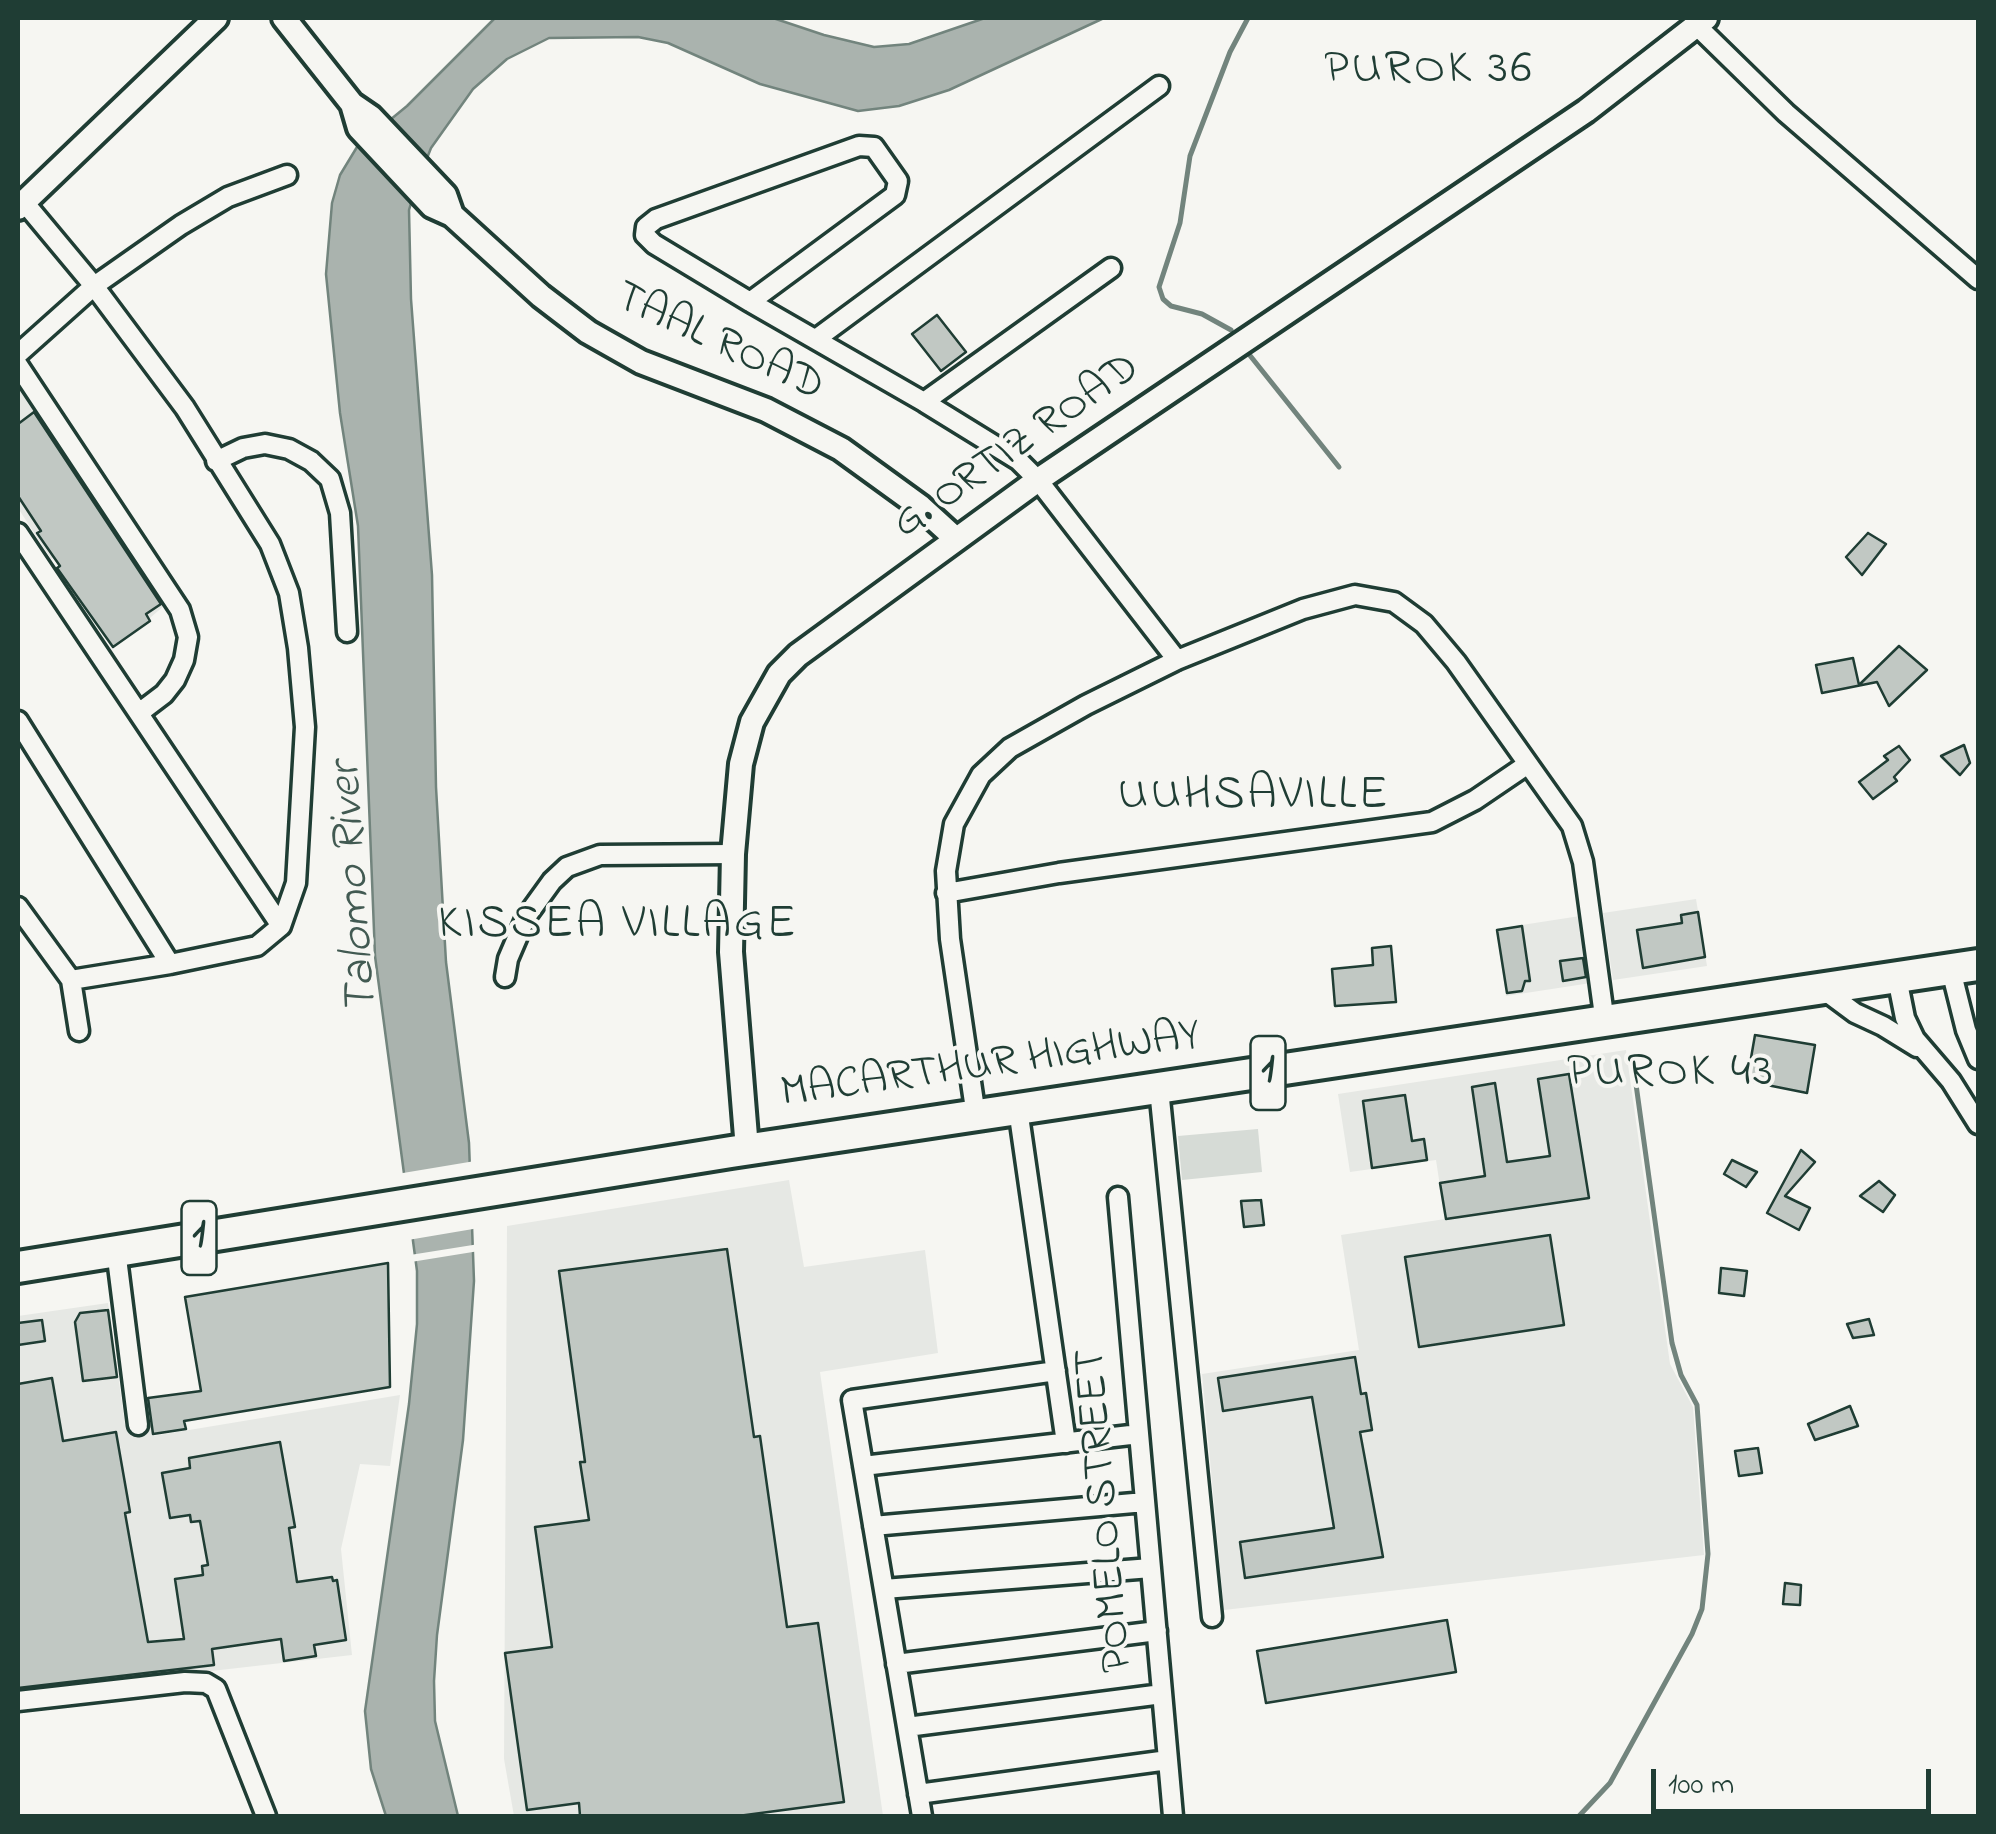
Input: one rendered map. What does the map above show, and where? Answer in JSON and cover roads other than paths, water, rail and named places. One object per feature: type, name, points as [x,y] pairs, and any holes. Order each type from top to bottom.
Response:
[{"type":"highway","name":"MACARTHUR HIGHWAY","points":[[18,1267],[747,1149],[1965,967]]},
{"type":"street","points":[[71,980],[256,946],[281,926],[296,883],[305,726],[289,593],[270,544],[184,408],[94,286],[21,205],[216,18]]},
{"type":"street","name":"TAAL ROAD","points":[[284,18],[361,116],[443,205],[541,296],[588,332],[641,362],[766,410],[841,449],[922,507],[956,540]]},
{"type":"street","points":[[1701,22],[1786,113],[1978,279]]},
{"type":"street","name":"G. ORTIZ ROAD","points":[[747,1149],[732,952],[733,854],[752,722],[779,674],[798,656],[1038,480],[1586,111],[1701,22]]},
{"type":"street","points":[[816,338],[1158,86]]},
{"type":"street","points":[[750,302],[895,195],[898,181],[874,147],[860,146],[656,219],[644,231],[654,244],[750,302],[1006,451],[1038,480],[1177,660]]},
{"type":"street","points":[[18,354],[94,286],[181,225],[228,197],[287,175]]},
{"type":"street","points":[[924,402],[1111,268]]},
{"type":"street","points":[[18,365],[180,610],[188,637],[180,670],[164,694],[139,713]]},
{"type":"street","points":[[216,461],[243,448],[264,444],[289,449],[311,461],[330,479],[340,513],[347,632]]},
{"type":"street","points":[[18,532],[281,926]]},
{"type":"street","points":[[976,1116],[946,893],[948,847],[954,824],[971,790],[1010,748],[1086,705],[1177,660],[1320,604],[1355,595],[1394,602],[1424,624],[1456,662],[1563,812],[1578,843],[1605,1023]]},
{"type":"street","points":[[18,720],[170,964]]},
{"type":"street","points":[[946,893],[1432,822],[1476,800],[1528,764]]},
{"type":"street","points":[[505,977],[508,958],[526,917],[552,881],[567,868],[600,855],[733,854]]},
{"type":"street","points":[[18,907],[71,980],[80,1031]]},
{"type":"street","points":[[1965,967],[1966,1030],[1978,1059]]},
{"type":"street","points":[[1897,978],[1910,1031],[1950,1080],[1978,1124]]},
{"type":"street","points":[[1824,990],[1855,1013],[1894,1031],[1925,1053]]},
{"type":"street","points":[[1159,1088],[1212,1617]]},
{"type":"street","points":[[1018,1110],[1066,1443]]},
{"type":"street","name":"POMELO STREET","points":[[1118,1196],[1173,1816]]},
{"type":"street","points":[[116,1250],[138,1425]]},
{"type":"street","points":[[922,1816],[852,1400],[1056,1371]]},
{"type":"street","points":[[863,1466],[1139,1434]]},
{"type":"street","points":[[873,1526],[1145,1502]]},
{"type":"street","points":[[884,1588],[1151,1568]]},
{"type":"street","points":[[896,1664],[1157,1631]]},
{"type":"street","points":[[18,1700],[206,1683],[216,1689],[266,1816]]},
{"type":"street","points":[[907,1727],[1162,1694]]},
{"type":"street","points":[[918,1794],[1168,1760]]},
{"type":"waterway","points":[[1231,330],[1202,314],[1171,306],[1163,299],[1159,287],[1180,223],[1190,156],[1230,52],[1248,18]]},
{"type":"waterway","points":[[1248,353],[1339,467]]},
{"type":"waterway","points":[[1579,1816],[1610,1783],[1692,1634],[1702,1609],[1708,1554],[1697,1405],[1681,1375],[1672,1343],[1634,1070]]},
{"type":"district","name":"PUROK 36","points":[[1429,73]]},
{"type":"district","name":"UUHSAVILLE","points":[[1254,799]]},
{"type":"district","name":"KISSEA VILLAGE","points":[[618,928]]},
{"type":"district","name":"PUROK 43","points":[[1671,1076]]},
{"type":"water label","name":"Talomo River","points":[[358,888]]}]
